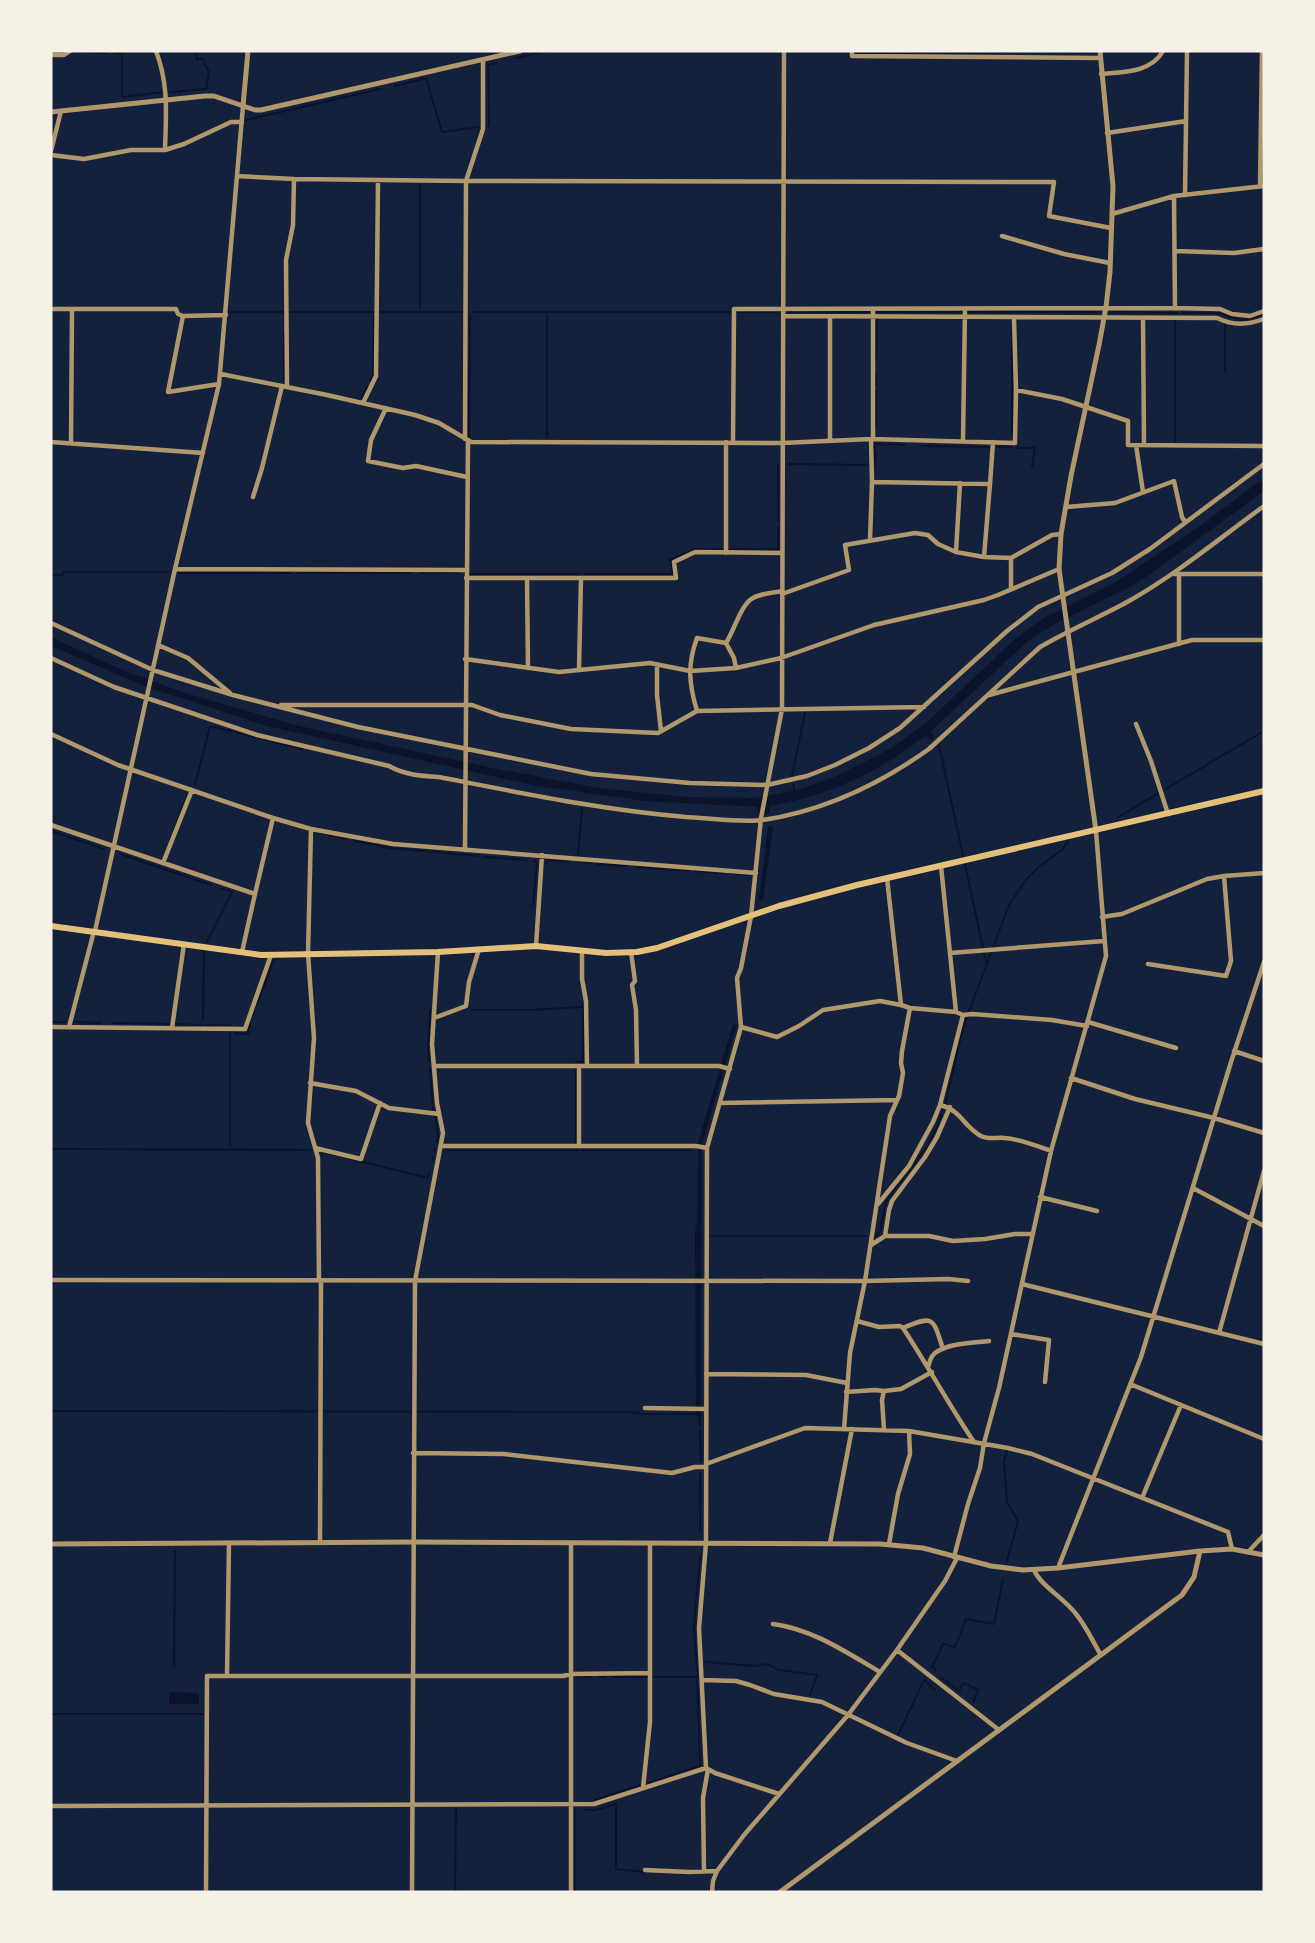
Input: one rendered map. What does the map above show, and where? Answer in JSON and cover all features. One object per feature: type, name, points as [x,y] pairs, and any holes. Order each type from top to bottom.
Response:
[{"type":"main road","points":[[51,926],[272,955],[438,952],[536,946],[606,953],[632,952],[657,948],[801,900],[887,878],[1264,791]]},
{"type":"street","points":[[51,55],[64,55],[70,51]]},
{"type":"street","points":[[156,51],[163,69],[167,99],[165,150]]},
{"type":"street","points":[[69,1027],[95,931],[175,569],[221,374],[248,51]]},
{"type":"street","points":[[51,112],[209,96],[255,110],[266,109],[520,51]]},
{"type":"street","points":[[704,1871],[703,1798],[707,1769],[699,1628],[706,1543],[706,1148],[741,1027],[737,978],[751,916],[760,819],[783,710],[784,51]]},
{"type":"street","points":[[712,1892],[717,1871],[778,1794],[848,1715],[945,1581],[955,1557],[968,1504],[980,1468],[1051,1150],[1106,956],[1096,831],[1059,568],[1066,507],[1106,308],[1110,263],[1111,163],[1100,54],[1007,59],[997,56],[852,56],[852,51]]},
{"type":"street","points":[[1101,74],[1147,67],[1155,62],[1163,51]]},
{"type":"street","points":[[1185,195],[1187,51]]},
{"type":"street","points":[[1112,214],[1174,196],[1262,186],[1262,51]]},
{"type":"street","points":[[465,850],[468,477],[466,181],[483,129],[483,60]]},
{"type":"street","points":[[61,111],[51,153],[84,159],[131,150],[165,150],[231,122],[242,122]]},
{"type":"street","points":[[1107,133],[1186,121]]},
{"type":"street","points":[[237,176],[466,181],[1054,182],[1050,216],[1111,228]]},
{"type":"street","points":[[253,497],[284,387],[286,260],[293,225],[294,179]]},
{"type":"street","points":[[363,403],[376,376],[378,180]]},
{"type":"street","points":[[1174,196],[1174,308]]},
{"type":"street","points":[[1002,236],[1064,254],[1110,263]]},
{"type":"street","points":[[1174,251],[1234,253],[1264,249]]},
{"type":"street","points":[[733,442],[734,309],[1174,308],[1220,309],[1232,315],[1250,316],[1264,311]]},
{"type":"street","points":[[51,309],[176,309],[178,314],[183,316],[226,315]]},
{"type":"street","points":[[71,443],[72,309]]},
{"type":"street","points":[[870,540],[873,309]]},
{"type":"street","points":[[963,441],[965,309]]},
{"type":"street","points":[[183,316],[168,392],[219,384]]},
{"type":"street","points":[[783,316],[1217,318],[1246,325],[1264,320]]},
{"type":"street","points":[[830,316],[830,441]]},
{"type":"street","points":[[221,374],[415,415],[439,423],[471,442],[783,443],[872,439],[1015,443],[1014,318]]},
{"type":"street","points":[[1143,318],[1144,445]]},
{"type":"street","points":[[1016,390],[1062,399],[1128,421],[1128,445],[1264,446]]},
{"type":"street","points":[[386,408],[371,440],[368,461],[403,468],[417,466],[468,477]]},
{"type":"street","points":[[51,442],[203,453]]},
{"type":"street","points":[[726,442],[726,553]]},
{"type":"street","points":[[984,556],[993,442]]},
{"type":"street","points":[[1137,445],[1143,492]]},
{"type":"street","points":[[51,623],[152,673],[358,727],[591,774],[637,780],[766,786],[807,776],[835,765],[900,728],[1007,631],[1038,607],[1062,598],[1112,573],[1150,549],[1264,464]]},
{"type":"street","points":[[1066,507],[1115,503],[1174,481],[1185,522]]},
{"type":"street","points":[[872,482],[990,484]]},
{"type":"street","points":[[956,552],[960,483]]},
{"type":"street","points":[[51,658],[114,687],[147,696],[257,735],[389,766],[400,772],[465,782],[575,804],[645,813],[760,819],[819,806],[888,776],[929,749],[1040,647],[1130,600],[1172,574],[1264,506]]},
{"type":"street","points":[[726,643],[741,611],[755,596],[782,592],[849,570],[845,545],[915,533],[928,535],[938,544],[956,552],[1011,558],[1052,535],[1062,534]]},
{"type":"street","points":[[466,578],[676,578],[674,562],[696,552],[782,553]]},
{"type":"street","points":[[1011,558],[1011,589]]},
{"type":"street","points":[[465,659],[559,672],[650,663],[690,671],[736,669],[782,658],[832,638],[874,625],[984,600],[1059,568]]},
{"type":"street","points":[[175,569],[466,570]]},
{"type":"street","points":[[1172,574],[1264,574]]},
{"type":"street","points":[[1179,574],[1179,644]]},
{"type":"street","points":[[527,578],[528,668]]},
{"type":"street","points":[[579,669],[581,578]]},
{"type":"street","points":[[697,711],[691,691],[690,671],[693,650],[698,638],[726,643]]},
{"type":"street","points":[[988,696],[1192,640],[1264,640]]},
{"type":"street","points":[[726,643],[734,658],[736,669]]},
{"type":"street","points":[[158,645],[188,657],[233,694]]},
{"type":"street","points":[[657,664],[657,695],[661,731]]},
{"type":"street","points":[[272,705],[472,705],[500,715],[572,729],[658,733],[697,711],[924,707]]},
{"type":"street","points":[[1136,724],[1168,814]]},
{"type":"street","points":[[51,734],[118,765],[311,829],[393,844],[756,873]]},
{"type":"street","points":[[163,862],[192,790]]},
{"type":"street","points":[[242,952],[273,818]]},
{"type":"street","points":[[51,825],[255,894]]},
{"type":"street","points":[[311,829],[308,954],[314,1038],[308,1123],[318,1158],[320,1543]]},
{"type":"street","points":[[536,946],[542,855]]},
{"type":"street","points":[[941,866],[956,1012]]},
{"type":"street","points":[[1102,917],[1122,914],[1207,879],[1264,873]]},
{"type":"street","points":[[1148,964],[1226,976],[1231,961],[1224,876]]},
{"type":"street","points":[[887,878],[901,1005]]},
{"type":"street","points":[[950,953],[1104,941]]},
{"type":"street","points":[[172,1028],[184,944]]},
{"type":"street","points":[[434,1018],[466,1006],[469,982],[479,949]]},
{"type":"street","points":[[582,950],[582,979],[586,1001],[587,1066]]},
{"type":"street","points":[[412,1892],[414,1281],[443,1133],[432,1044],[438,952]]},
{"type":"street","points":[[632,952],[637,1066]]},
{"type":"street","points":[[51,1027],[245,1029],[272,955]]},
{"type":"street","points":[[1058,1568],[1141,1357],[1234,1051],[1264,962]]},
{"type":"street","points":[[741,1027],[777,1037],[823,1010],[880,1001],[910,1008],[956,1012],[964,1015],[1087,1024],[1176,1048]]},
{"type":"street","points":[[844,1429],[850,1353],[865,1281],[890,1116],[897,1100],[903,1073],[902,1052],[910,1008]]},
{"type":"street","points":[[876,1206],[909,1166],[941,1105],[964,1015]]},
{"type":"street","points":[[1234,1051],[1264,1061]]},
{"type":"street","points":[[434,1066],[720,1066],[728,1068]]},
{"type":"street","points":[[579,1066],[579,1146]]},
{"type":"street","points":[[1071,1078],[1135,1099],[1264,1133]]},
{"type":"street","points":[[310,1083],[348,1088],[389,1108],[440,1114]]},
{"type":"street","points":[[720,1103],[897,1100]]},
{"type":"street","points":[[315,1148],[361,1159],[380,1103]]},
{"type":"street","points":[[941,1105],[950,1107],[979,1136],[990,1139],[1005,1138],[1051,1150]]},
{"type":"street","points":[[885,1236],[892,1201],[938,1137],[950,1107]]},
{"type":"street","points":[[441,1146],[697,1146],[706,1148]]},
{"type":"street","points":[[1219,1333],[1264,1172]]},
{"type":"street","points":[[1193,1188],[1264,1226]]},
{"type":"street","points":[[1040,1197],[1097,1211]]},
{"type":"street","points":[[871,1245],[885,1236],[929,1236],[953,1241],[1032,1234]]},
{"type":"street","points":[[51,1280],[865,1281],[948,1279],[968,1281]]},
{"type":"street","points":[[1022,1284],[1264,1344]]},
{"type":"street","points":[[903,1328],[925,1319],[928,1320],[935,1325],[943,1349]]},
{"type":"street","points":[[857,1321],[879,1327],[900,1326],[903,1328],[974,1442]]},
{"type":"street","points":[[1011,1334],[1049,1340],[1045,1382]]},
{"type":"street","points":[[930,1369],[930,1358],[943,1349],[989,1341]]},
{"type":"street","points":[[846,1392],[901,1389],[930,1369]]},
{"type":"street","points":[[706,1374],[806,1375],[847,1383]]},
{"type":"street","points":[[1130,1384],[1264,1439]]},
{"type":"street","points":[[884,1391],[882,1400],[884,1429]]},
{"type":"street","points":[[1142,1498],[1181,1405]]},
{"type":"street","points":[[645,1408],[705,1409]]},
{"type":"street","points":[[413,1453],[514,1455],[672,1473],[706,1465],[800,1429],[909,1431],[984,1443],[1032,1454],[1228,1532],[1232,1549]]},
{"type":"street","points":[[830,1543],[852,1429]]},
{"type":"street","points":[[890,1544],[898,1494],[910,1454],[909,1431]]},
{"type":"street","points":[[1248,1552],[1264,1535]]},
{"type":"street","points":[[51,1544],[413,1542],[890,1544],[923,1548],[1008,1569],[1034,1570],[1200,1551],[1232,1549],[1264,1555]]},
{"type":"street","points":[[227,1676],[229,1543]]},
{"type":"street","points":[[571,1543],[571,1892]]},
{"type":"street","points":[[643,1788],[650,1722],[650,1543]]},
{"type":"street","points":[[780,1892],[1182,1595],[1194,1577],[1200,1551]]},
{"type":"street","points":[[1034,1570],[1038,1579],[1077,1614],[1101,1655]]},
{"type":"street","points":[[773,1624],[791,1626],[819,1638],[880,1672]]},
{"type":"street","points":[[897,1650],[999,1730]]},
{"type":"street","points":[[206,1892],[207,1676],[563,1676],[650,1673]]},
{"type":"street","points":[[702,1680],[736,1681],[774,1694],[822,1702],[907,1743],[957,1761]]},
{"type":"street","points":[[51,1806],[594,1804],[707,1769],[778,1794]]},
{"type":"street","points":[[645,1870],[717,1871]]},
{"type":"water","points":[[1264,478],[1264,491],[1152,573],[1130,587],[1055,624],[1028,641],[931,731],[935,737],[931,740],[926,735],[890,760],[852,781],[812,796],[770,806],[770,813],[759,814],[756,807],[645,801],[537,786],[267,726],[144,686],[51,646],[51,637],[118,668],[182,692],[295,725],[497,769],[599,788],[687,797],[754,798],[797,790],[832,778],[890,749],[927,722],[1015,639],[1044,618],[1116,582],[1200,526]]},
{"type":"water","points":[[768,826],[773,827],[763,901],[759,900]]},
{"type":"water","points":[[733,1024],[737,1025],[702,1144],[701,1416],[696,1416],[695,1232],[698,1143]]},
{"type":"water","points":[[169,1692],[199,1693],[199,1704],[169,1704]]},
{"type":"waterway","points":[[170,92],[206,89],[209,73],[202,58],[197,60],[195,51]]},
{"type":"waterway","points":[[516,58],[548,51]]},
{"type":"waterway","points":[[75,52],[106,53]]},
{"type":"waterway","points":[[855,53],[1007,52]]},
{"type":"waterway","points":[[114,53],[122,54],[122,97],[164,92]]},
{"type":"waterway","points":[[487,126],[489,126],[488,65],[497,63]]},
{"type":"waterway","points":[[395,86],[426,78],[442,132],[479,127]]},
{"type":"waterway","points":[[246,120],[380,89]]},
{"type":"waterway","points":[[420,184],[420,308]]},
{"type":"waterway","points":[[230,312],[284,312],[284,314]]},
{"type":"waterway","points":[[290,312],[374,312]]},
{"type":"waterway","points":[[380,312],[462,312]]},
{"type":"waterway","points":[[473,312],[731,312]]},
{"type":"waterway","points":[[737,312],[778,312]]},
{"type":"waterway","points":[[789,312],[871,312]]},
{"type":"waterway","points":[[876,312],[963,312]]},
{"type":"waterway","points":[[967,312],[1100,312]]},
{"type":"waterway","points":[[1111,312],[1177,313]]},
{"type":"waterway","points":[[1182,313],[1218,313],[1241,320],[1264,315]]},
{"type":"waterway","points":[[469,436],[470,315]]},
{"type":"waterway","points":[[547,315],[547,437]]},
{"type":"waterway","points":[[370,380],[373,375],[374,316]]},
{"type":"waterway","points":[[876,360],[877,318]]},
{"type":"waterway","points":[[1175,320],[1175,442]]},
{"type":"waterway","points":[[1225,323],[1225,372]]},
{"type":"waterway","points":[[1012,328],[1012,433]]},
{"type":"waterway","points":[[284,333],[284,380]]},
{"type":"waterway","points":[[876,373],[876,385]]},
{"type":"waterway","points":[[361,399],[367,387]]},
{"type":"waterway","points":[[876,390],[876,427]]},
{"type":"waterway","points":[[876,465],[874,444],[905,445]]},
{"type":"waterway","points":[[921,446],[989,447]]},
{"type":"waterway","points":[[997,447],[1012,447]]},
{"type":"waterway","points":[[1017,448],[1035,448],[1032,467]]},
{"type":"waterway","points":[[778,464],[778,521]]},
{"type":"waterway","points":[[788,464],[870,465]]},
{"type":"waterway","points":[[778,528],[778,538]]},
{"type":"waterway","points":[[729,549],[778,549],[778,541]]},
{"type":"waterway","points":[[584,574],[673,574],[670,560],[695,549],[723,549]]},
{"type":"waterway","points":[[51,575],[63,575],[63,572],[169,572]]},
{"type":"waterway","points":[[178,573],[291,573]]},
{"type":"waterway","points":[[298,573],[412,573]]},
{"type":"waterway","points":[[420,573],[459,573]]},
{"type":"waterway","points":[[470,574],[579,574]]},
{"type":"waterway","points":[[792,776],[805,713]]},
{"type":"waterway","points":[[195,785],[210,726],[302,749]]},
{"type":"waterway","points":[[1164,790],[1264,731]]},
{"type":"waterway","points":[[939,745],[987,966]]},
{"type":"waterway","points":[[793,784],[795,793]]},
{"type":"waterway","points":[[170,840],[188,793]]},
{"type":"waterway","points":[[1117,818],[1159,793]]},
{"type":"waterway","points":[[578,855],[582,808]]},
{"type":"waterway","points":[[51,831],[104,849]]},
{"type":"waterway","points":[[316,832],[347,839]]},
{"type":"waterway","points":[[355,841],[391,848],[478,856]]},
{"type":"waterway","points":[[874,1236],[880,1232],[886,1201],[926,1148],[937,1127],[946,1102],[966,1019],[1009,905],[1026,880],[1062,850],[1068,841]]},
{"type":"waterway","points":[[120,854],[211,885]]},
{"type":"waterway","points":[[484,857],[527,860]]},
{"type":"waterway","points":[[533,905],[537,863],[534,860]]},
{"type":"waterway","points":[[546,863],[549,860],[569,862]]},
{"type":"waterway","points":[[584,863],[592,863]]},
{"type":"waterway","points":[[597,864],[627,866]]},
{"type":"waterway","points":[[636,867],[688,871]]},
{"type":"waterway","points":[[695,871],[722,873]]},
{"type":"waterway","points":[[733,874],[751,875]]},
{"type":"waterway","points":[[207,942],[232,892],[221,888]]},
{"type":"waterway","points":[[203,1020],[204,952]]},
{"type":"waterway","points":[[235,1033],[248,1034],[251,1019],[274,960]]},
{"type":"waterway","points":[[576,1062],[583,1062],[583,1003]]},
{"type":"waterway","points":[[471,1010],[583,1007]]},
{"type":"waterway","points":[[429,1061],[430,1011]]},
{"type":"waterway","points":[[51,1022],[65,1022]]},
{"type":"waterway","points":[[74,1022],[101,1023]]},
{"type":"waterway","points":[[112,1023],[169,1024]]},
{"type":"waterway","points":[[175,1024],[203,1025]]},
{"type":"waterway","points":[[206,1025],[231,1025]]},
{"type":"waterway","points":[[230,1033],[230,1063]]},
{"type":"waterway","points":[[230,1065],[230,1101]]},
{"type":"waterway","points":[[430,1068],[433,1109]]},
{"type":"waterway","points":[[576,1069],[576,1143]]},
{"type":"waterway","points":[[230,1103],[230,1145]]},
{"type":"waterway","points":[[435,1117],[437,1142]]},
{"type":"waterway","points":[[434,1152],[435,1148]]},
{"type":"waterway","points":[[51,1149],[312,1150]]},
{"type":"waterway","points":[[447,1150],[578,1150]]},
{"type":"waterway","points":[[582,1150],[691,1150]]},
{"type":"waterway","points":[[322,1152],[428,1178],[429,1173]]},
{"type":"waterway","points":[[710,1236],[867,1236]]},
{"type":"waterway","points":[[51,1411],[696,1414]]},
{"type":"waterway","points":[[699,1414],[700,1426]]},
{"type":"waterway","points":[[700,1431],[701,1462]]},
{"type":"waterway","points":[[1007,1451],[1004,1461],[1007,1502],[1018,1521],[1007,1561]]},
{"type":"waterway","points":[[700,1473],[700,1531]]},
{"type":"waterway","points":[[174,1665],[175,1551]]},
{"type":"waterway","points":[[697,1671],[694,1627],[700,1555]]},
{"type":"waterway","points":[[936,1670],[932,1667],[943,1644],[955,1647],[966,1619],[994,1624],[1003,1579]]},
{"type":"waterway","points":[[705,1662],[754,1666],[768,1664],[779,1670],[817,1675],[810,1695]]},
{"type":"waterway","points":[[648,1783],[700,1766],[697,1676]]},
{"type":"waterway","points":[[576,1677],[591,1677]]},
{"type":"waterway","points":[[599,1677],[605,1677]]},
{"type":"waterway","points":[[613,1677],[649,1677]]},
{"type":"waterway","points":[[654,1677],[697,1677]]},
{"type":"waterway","points":[[942,1678],[959,1691],[963,1683],[979,1690],[973,1702]]},
{"type":"waterway","points":[[898,1735],[924,1680],[934,1689]]},
{"type":"waterway","points":[[51,1714],[203,1714]]},
{"type":"waterway","points":[[595,1800],[640,1785]]},
{"type":"waterway","points":[[584,1810],[596,1810],[616,1804],[616,1869],[643,1872]]},
{"type":"waterway","points":[[455,1892],[456,1809]]},
{"type":"waterway","points":[[575,1809],[575,1892]]}]
